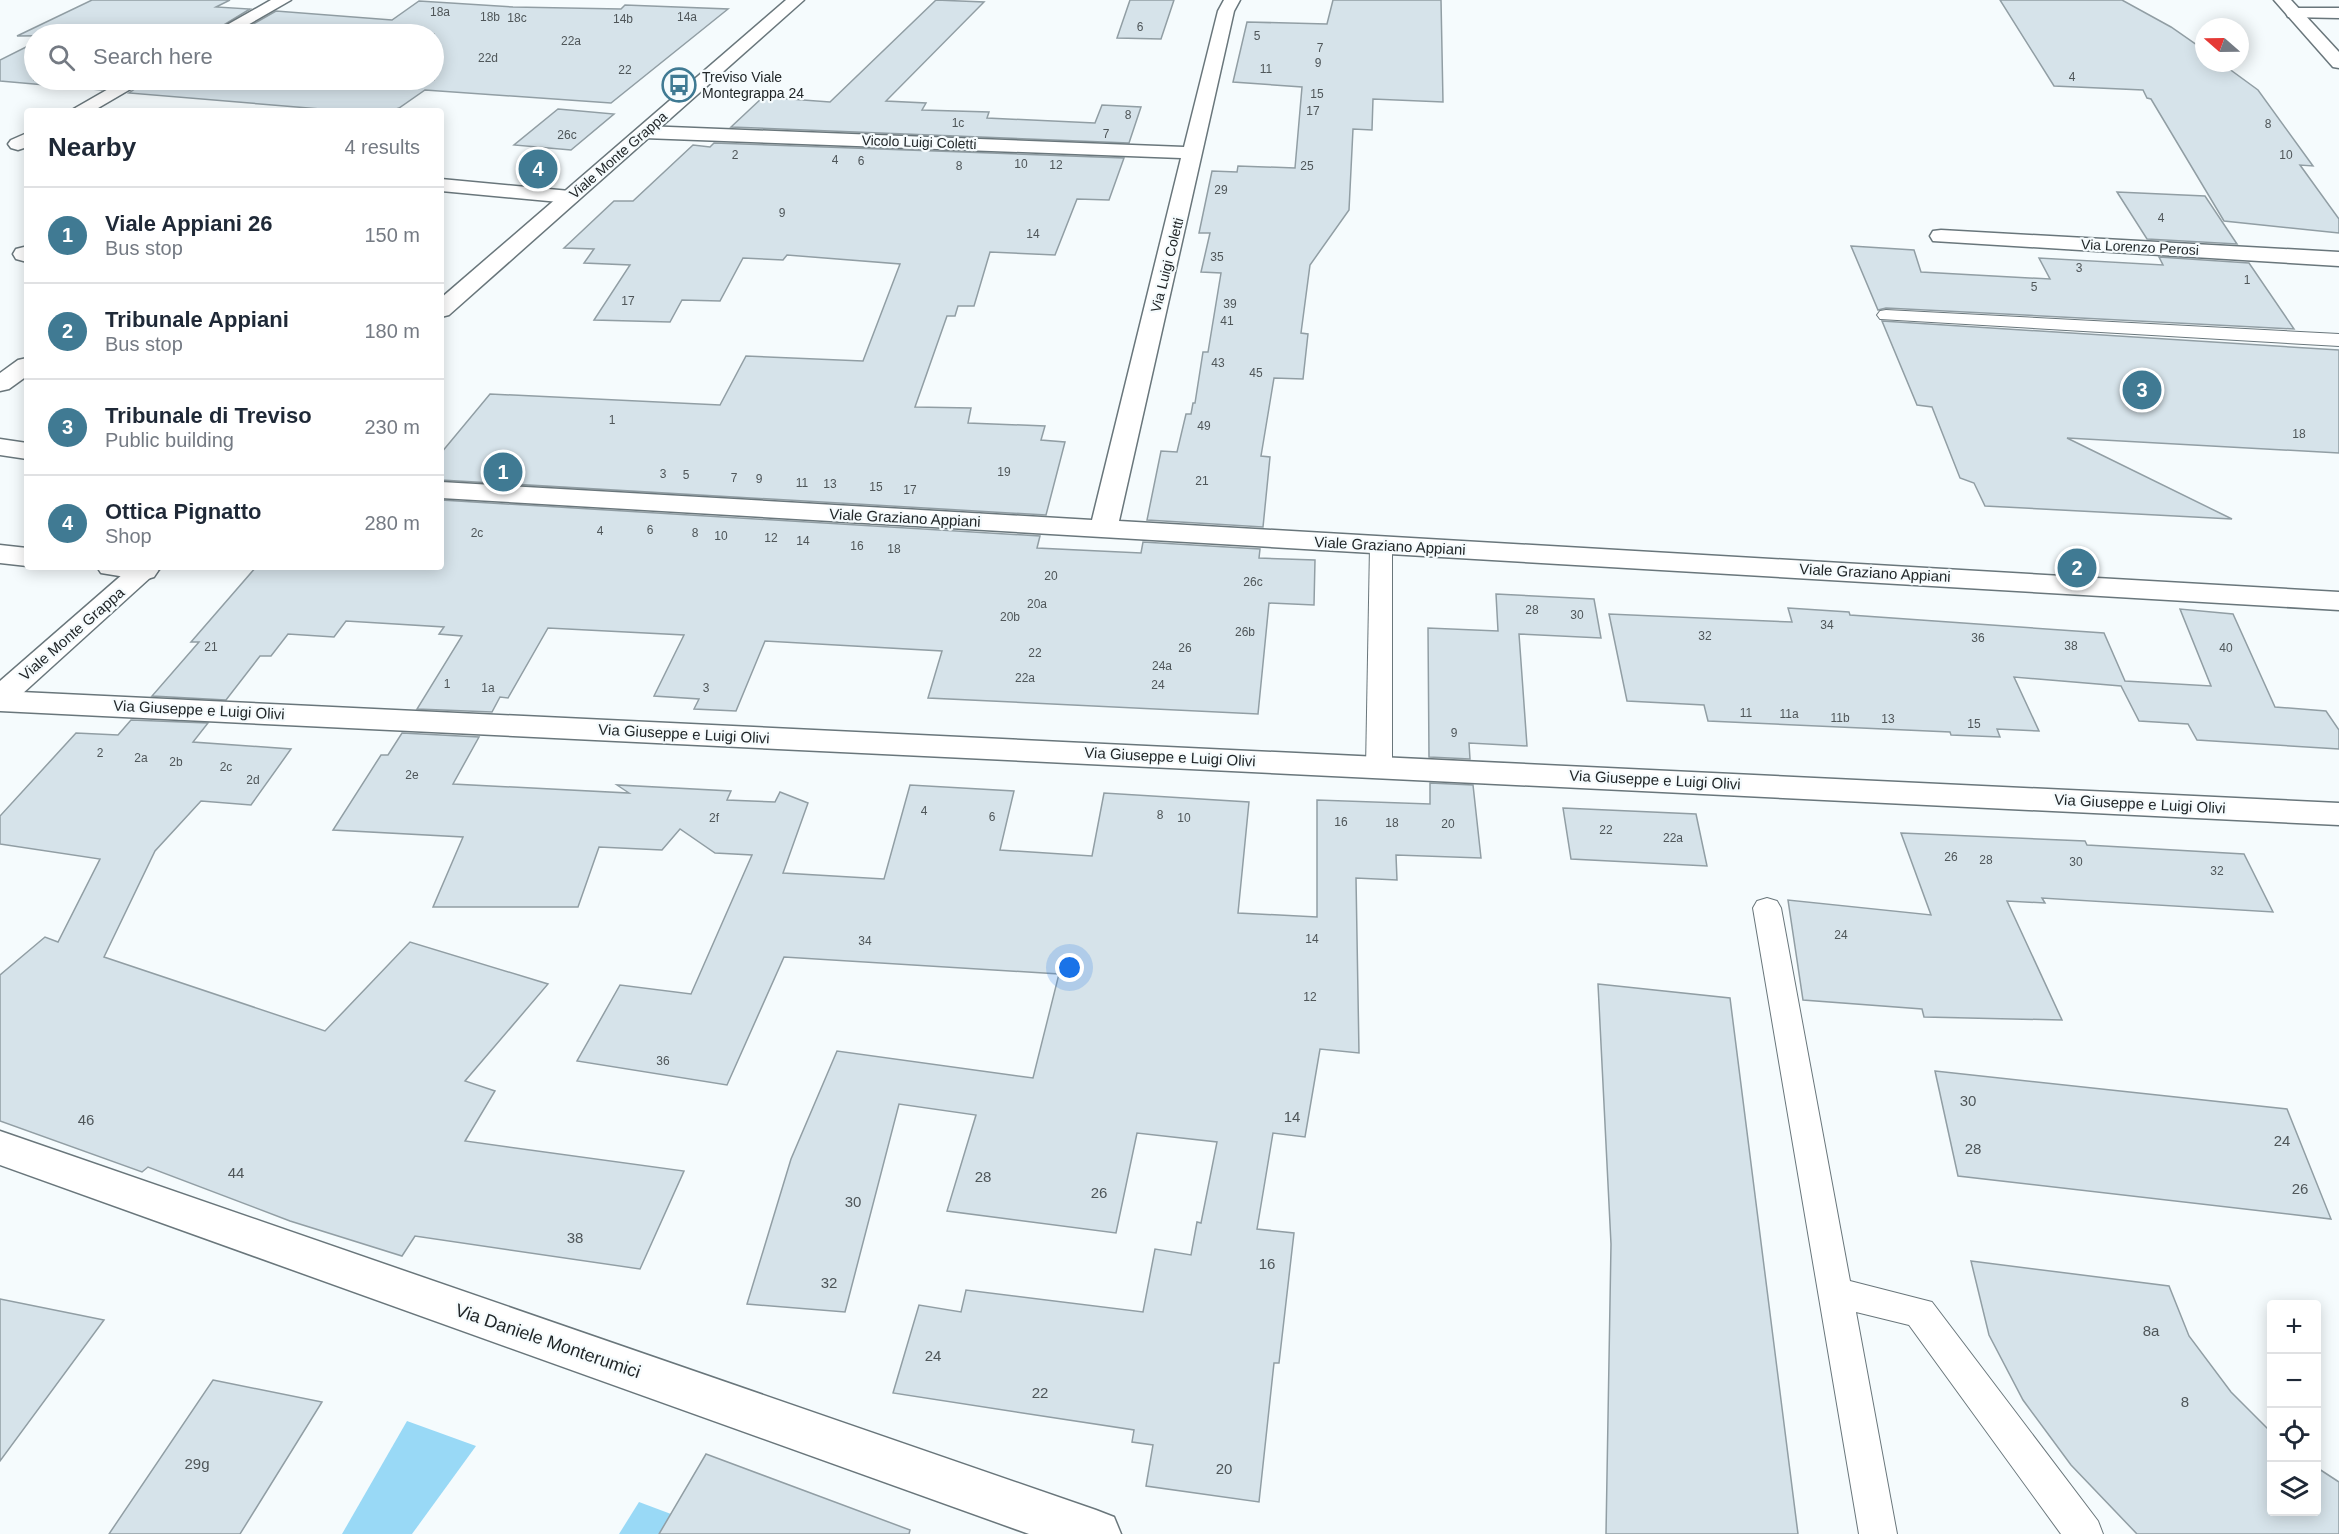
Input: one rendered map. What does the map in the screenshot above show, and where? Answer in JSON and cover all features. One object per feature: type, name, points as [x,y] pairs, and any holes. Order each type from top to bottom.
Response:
[{"type":"street","points":[[239,24],[283,0]]},
{"type":"street","name":"Viale Monte Grappa","points":[[444,307],[796,0]]},
{"type":"street","name":"Via Luigi Coletti","points":[[1103,530],[1226,11],[1232,0]]},
{"type":"street","points":[[2288,6],[2339,13]]},
{"type":"street","points":[[2288,6],[2339,63]]},
{"type":"street","points":[[85,108],[118,90]]},
{"type":"street","name":"Vicolo Luigi Coletti","points":[[644,132],[1194,153]]},
{"type":"street","points":[[444,185],[570,197]]},
{"type":"street","name":"Via Lorenzo Perosi","points":[[1941,236],[2339,259]]},
{"type":"street","points":[[0,384],[24,367]]},
{"type":"street","points":[[0,447],[24,451]]},
{"type":"street","name":"Viale Graziano Appiani","points":[[444,490],[2339,601]]},
{"type":"street","points":[[0,554],[24,557]]},
{"type":"street","name":"Viale Monte Grappa","points":[[0,699],[145,570]]},
{"type":"street","name":"Via Giuseppe e Luigi Olivi","points":[[0,699],[2339,814]]},
{"type":"street","name":"Via Daniele Monterumici","points":[[0,1148],[1096,1534]]},
{"type":"lane","points":[[1886,315],[2339,340]]},
{"type":"lane","points":[[1379,768],[1381,546]]},
{"type":"lane","points":[[1767,908],[1878,1534]]},
{"type":"lane","points":[[1835,1292],[1920,1313],[2084,1534]]},
{"type":"shaded area","points":[[407,1421],[476,1446],[412,1534],[342,1534]]},
{"type":"shaded area","points":[[639,1502],[671,1514],[659,1534],[619,1534]]},
{"type":"building","points":[[92,0],[230,0],[216,7],[250,9],[225,24],[42,24]]},
{"type":"building","points":[[936,0],[984,2],[886,101],[926,103],[922,110],[989,112],[987,118],[1095,123],[1102,105],[1141,107],[1129,143],[731,127],[763,97],[830,102]]},
{"type":"building","points":[[1130,0],[1174,0],[1161,39],[1117,38]]},
{"type":"building","points":[[1333,0],[1441,0],[1443,102],[1373,99],[1372,130],[1353,129],[1349,210],[1310,265],[1301,333],[1308,334],[1303,379],[1274,378],[1261,456],[1270,457],[1263,527],[1147,520],[1161,451],[1177,452],[1186,414],[1191,414],[1193,403],[1195,403],[1203,352],[1208,352],[1221,273],[1201,272],[1210,233],[1199,233],[1212,171],[1237,172],[1238,166],[1295,168],[1302,87],[1233,82],[1247,22],[1327,24]]},
{"type":"building","points":[[2000,0],[2122,0],[2171,27],[2195,44],[2195,72],[2233,72],[2258,90],[2313,166],[2300,165],[2339,219],[2339,233],[2224,221],[2151,99],[2147,98],[2143,90],[2054,86]]},
{"type":"building","points":[[419,1],[513,7],[621,9],[625,5],[728,9],[611,103],[425,90],[444,90],[444,24],[253,24],[276,11],[392,20]]},
{"type":"building","points":[[24,48],[24,83],[0,81],[0,60]]},
{"type":"building","points":[[133,90],[425,90],[399,108],[309,108],[129,93]]},
{"type":"building","points":[[558,109],[614,114],[571,150],[514,145]]},
{"type":"building","points":[[714,143],[1124,158],[1109,200],[1077,199],[1055,255],[990,252],[974,306],[958,306],[955,316],[947,316],[915,407],[971,408],[968,423],[1045,426],[1041,440],[1065,442],[1046,515],[444,480],[444,449],[490,394],[720,405],[746,356],[863,361],[900,264],[787,255],[783,260],[743,258],[720,301],[682,300],[670,322],[594,320],[630,265],[584,263],[594,249],[564,248],[614,201],[633,201],[693,145],[710,147]]},
{"type":"building","points":[[2117,192],[2205,196],[2237,244],[2147,239]]},
{"type":"building","points":[[1851,246],[1914,250],[1921,272],[2050,279],[2039,258],[2163,265],[2159,257],[2249,263],[2294,329],[1886,308],[1878,310]]},
{"type":"building","points":[[1882,321],[2339,350],[2339,453],[2067,438],[2232,519],[1985,506],[1974,483],[1960,478],[1932,407],[1917,405]]},
{"type":"building","points":[[444,500],[1040,536],[1037,548],[1141,553],[1143,542],[1260,549],[1259,558],[1315,560],[1314,605],[1269,603],[1258,714],[928,698],[942,651],[765,641],[736,711],[694,709],[699,699],[654,696],[684,635],[548,628],[508,698],[500,697],[492,712],[417,709],[462,636],[439,634],[444,627],[346,621],[334,637],[288,634],[271,656],[260,656],[226,700],[152,696],[199,642],[191,642],[253,570],[444,570]]},
{"type":"building","points":[[1496,594],[1594,599],[1601,638],[1519,634],[1527,746],[1469,743],[1470,759],[1429,757],[1428,628],[1498,631]]},
{"type":"building","points":[[1788,608],[1849,612],[1850,615],[2104,633],[2125,681],[2211,686],[2180,609],[2233,614],[2275,707],[2326,711],[2339,730],[2339,749],[2197,740],[2188,724],[2139,721],[2121,686],[2014,677],[2039,731],[1997,729],[2000,737],[1951,735],[1950,732],[1708,721],[1704,705],[1627,701],[1609,614],[1792,622]]},
{"type":"building","points":[[131,720],[208,723],[193,742],[291,749],[251,805],[201,801],[155,851],[104,957],[325,1031],[410,942],[548,984],[465,1081],[495,1091],[465,1141],[684,1171],[640,1269],[415,1236],[402,1256],[290,1221],[148,1167],[142,1172],[0,1121],[0,975],[45,937],[58,942],[100,859],[0,844],[0,816],[76,733],[118,735]]},
{"type":"building","points":[[402,733],[479,737],[453,784],[629,793],[617,785],[731,791],[727,800],[775,802],[780,792],[808,803],[783,873],[884,879],[910,785],[1014,791],[1000,850],[1092,856],[1104,793],[1249,802],[1238,913],[1317,917],[1317,800],[1430,804],[1430,783],[1473,785],[1481,858],[1396,855],[1397,880],[1356,878],[1359,1053],[1320,1049],[1305,1137],[1273,1133],[1257,1229],[1294,1233],[1279,1363],[1274,1363],[1259,1502],[1146,1486],[1153,1445],[1132,1442],[1134,1430],[893,1393],[919,1305],[961,1312],[966,1290],[1143,1312],[1155,1249],[1191,1255],[1197,1222],[1201,1223],[1217,1142],[1137,1133],[1116,1233],[947,1211],[976,1115],[899,1104],[845,1312],[747,1304],[791,1159],[837,1051],[1033,1078],[1059,974],[784,957],[727,1085],[577,1061],[620,985],[691,994],[752,855],[715,853],[680,829],[662,850],[599,847],[578,907],[433,907],[463,837],[333,830],[381,755],[388,755]]},
{"type":"building","points":[[1563,808],[1696,814],[1707,866],[1571,859]]},
{"type":"building","points":[[1901,833],[2085,841],[2087,845],[2244,854],[2273,912],[2042,898],[2045,903],[2007,901],[2062,1020],[1924,1017],[1922,1009],[1803,1000],[1788,900],[1931,915]]},
{"type":"building","points":[[1598,984],[1730,998],[1798,1534],[1606,1534],[1611,1244]]},
{"type":"building","points":[[1935,1071],[2287,1109],[2331,1219],[1958,1176]]},
{"type":"building","points":[[1971,1261],[2169,1286],[2189,1336],[2231,1392],[2267,1428],[2267,1516],[2321,1516],[2321,1470],[2339,1482],[2339,1534],[2137,1534],[2071,1465],[2023,1400],[1989,1335]]},
{"type":"building","points":[[0,1299],[104,1320],[0,1461]]},
{"type":"building","points":[[213,1380],[322,1402],[240,1534],[109,1534]]},
{"type":"building","points":[[706,1454],[910,1530],[909,1534],[659,1534]]},
{"type":"place","name":"Treviso Viale Montegrappa 24","points":[[679,85]]},
{"type":"place","name":"Ottica Pignatto","points":[[538,169]]},
{"type":"place","name":"Tribunale di Treviso","points":[[2142,390]]},
{"type":"place","name":"Viale Appiani 26","points":[[503,472]]},
{"type":"place","name":"Tribunale Appiani","points":[[2077,568]]}]
